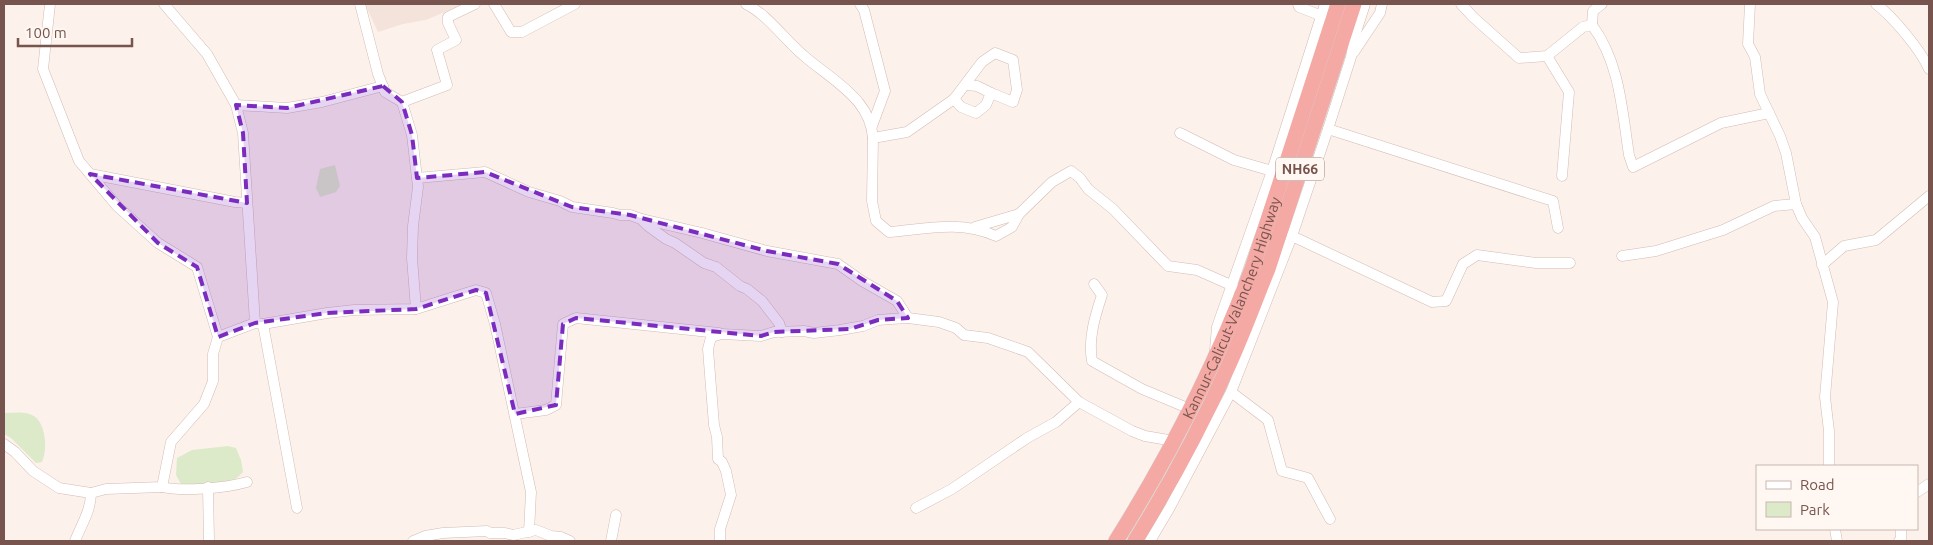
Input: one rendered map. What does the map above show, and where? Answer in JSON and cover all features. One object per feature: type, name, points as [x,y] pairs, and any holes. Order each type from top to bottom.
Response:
[{"type":"highway","name":"Kannur-Calicut-Valanchery Highway","points":[[1135,541],[1158,504],[1227,370],[1268,269],[1338,4]]},
{"type":"highway","name":"NH66","points":[[1333,24],[1354,4]]},
{"type":"highway","name":"Kannur-Calicut-Valanchery Highway","points":[[1116,541],[1146,494],[1214,364],[1252,269],[1333,24]]},
{"type":"street","points":[[50,4],[43,69],[79,161],[117,206],[158,243],[197,267],[218,337],[213,354],[213,381],[204,404],[171,442],[162,487]]},
{"type":"street","points":[[164,4],[207,54],[236,105],[243,133],[247,202],[259,324],[297,508]]},
{"type":"street","points":[[360,4],[378,74],[386,92],[402,102],[412,134],[418,187],[413,226],[412,258],[416,309]]},
{"type":"street","points":[[402,102],[447,85],[437,50],[456,40],[448,23],[448,17],[475,4]]},
{"type":"street","points":[[494,4],[511,32],[522,32],[575,4]]},
{"type":"street","points":[[746,4],[757,10],[803,56],[836,81],[860,103],[872,126],[872,201],[876,221],[889,232],[936,226],[972,228],[1019,214],[1052,182],[1071,172],[1113,209],[1168,266],[1197,270],[1233,286]]},
{"type":"street","points":[[860,4],[864,10],[885,91],[872,126]]},
{"type":"street","points":[[1298,4],[1299,7],[1333,24]]},
{"type":"street","points":[[1214,364],[1217,327],[1272,171],[1333,24],[1326,4]]},
{"type":"street","points":[[1150,541],[1231,392],[1292,236],[1351,58],[1356,32],[1365,4]]},
{"type":"street","points":[[1351,58],[1380,13],[1382,4]]},
{"type":"street","points":[[1461,4],[1519,58],[1547,56],[1583,27],[1592,25]]},
{"type":"street","points":[[1602,4],[1593,11],[1592,25],[1603,40],[1618,80],[1629,155],[1633,167],[1721,123],[1769,113]]},
{"type":"street","points":[[1750,4],[1748,44],[1755,57],[1760,94],[1786,153],[1796,204],[1802,218],[1816,237],[1833,302],[1825,397],[1829,465]]},
{"type":"street","points":[[1876,4],[1886,12],[1925,60],[1929,70]]},
{"type":"street","points":[[873,138],[907,132],[954,100],[982,62],[996,53],[1013,60],[1017,90],[1013,102],[977,86],[966,84]]},
{"type":"street","points":[[1547,56],[1568,92],[1562,176]]},
{"type":"street","points":[[236,105],[286,108],[322,102],[383,86]]},
{"type":"street","points":[[954,100],[961,107],[976,113],[986,105],[991,93]]},
{"type":"street","points":[[1328,130],[1553,201],[1558,228]]},
{"type":"street","points":[[1180,133],[1234,160],[1272,171]]},
{"type":"street","points":[[417,178],[484,172],[529,192],[560,201],[572,207],[630,215],[767,251],[838,264],[862,281],[897,301],[908,318]]},
{"type":"street","points":[[90,174],[234,202],[247,202]]},
{"type":"street","points":[[1822,265],[1844,246],[1876,240],[1929,196]]},
{"type":"street","points":[[1622,256],[1656,251],[1723,230],[1774,206],[1796,204]]},
{"type":"street","points":[[641,219],[666,239],[676,243],[704,263],[716,267],[762,301],[779,323],[782,332]]},
{"type":"street","points":[[1292,236],[1432,302],[1446,301],[1463,264],[1477,254],[1536,263],[1570,263]]},
{"type":"street","points":[[1807,245],[1816,237]]},
{"type":"street","points":[[1094,284],[1102,295],[1090,348],[1092,361],[1142,389],[1190,409]]},
{"type":"street","points":[[218,337],[259,324],[345,311],[416,309],[476,290],[486,293],[515,414],[531,492],[529,532]]},
{"type":"street","points":[[515,414],[546,410],[556,406],[563,324],[576,318],[722,334],[761,336],[774,332],[804,331],[814,333],[850,329],[878,320],[908,318],[939,322],[956,328],[964,335],[988,338],[1028,352],[1079,402],[1132,431],[1145,436],[1174,441]]},
{"type":"street","points":[[720,541],[720,529],[731,495],[726,471],[722,462],[718,459],[708,349],[711,337],[722,334]]},
{"type":"street","points":[[1231,392],[1268,420],[1282,471],[1308,478],[1330,519]]},
{"type":"street","points":[[916,508],[952,489],[1027,438],[1056,422],[1079,402]]},
{"type":"street","points":[[4,444],[15,452],[33,471],[59,488],[92,493],[106,489],[162,487],[173,490],[226,487],[247,482]]},
{"type":"street","points":[[1918,491],[1929,484]]},
{"type":"street","points":[[208,487],[209,541]]},
{"type":"street","points":[[75,541],[92,502],[92,493]]},
{"type":"street","points":[[611,541],[616,515]]},
{"type":"street","points":[[413,541],[425,536],[454,532],[487,531],[490,533],[513,535],[540,531],[570,541]]},
{"type":"highlighted area","points":[[383,86],[402,102],[412,135],[417,178],[485,172],[572,207],[630,215],[767,251],[838,264],[897,301],[908,318],[878,320],[850,329],[774,332],[761,336],[576,318],[563,324],[556,405],[515,414],[486,293],[476,290],[416,309],[327,313],[255,323],[218,337],[197,267],[158,243],[90,174],[247,203],[243,133],[236,105],[287,108]]},
{"type":"shaded area","points":[[365,4],[463,4],[426,20],[403,24],[378,32]]},
{"type":"green space","points":[[335,165],[340,186],[336,192],[320,197],[316,188],[320,169]]},
{"type":"green space","points":[[4,413],[25,413],[37,418],[43,429],[45,443],[42,462],[36,463],[11,438],[4,434]]},
{"type":"green space","points":[[228,446],[236,448],[241,460],[243,472],[237,478],[231,481],[182,486],[176,475],[177,458],[192,450]]}]
